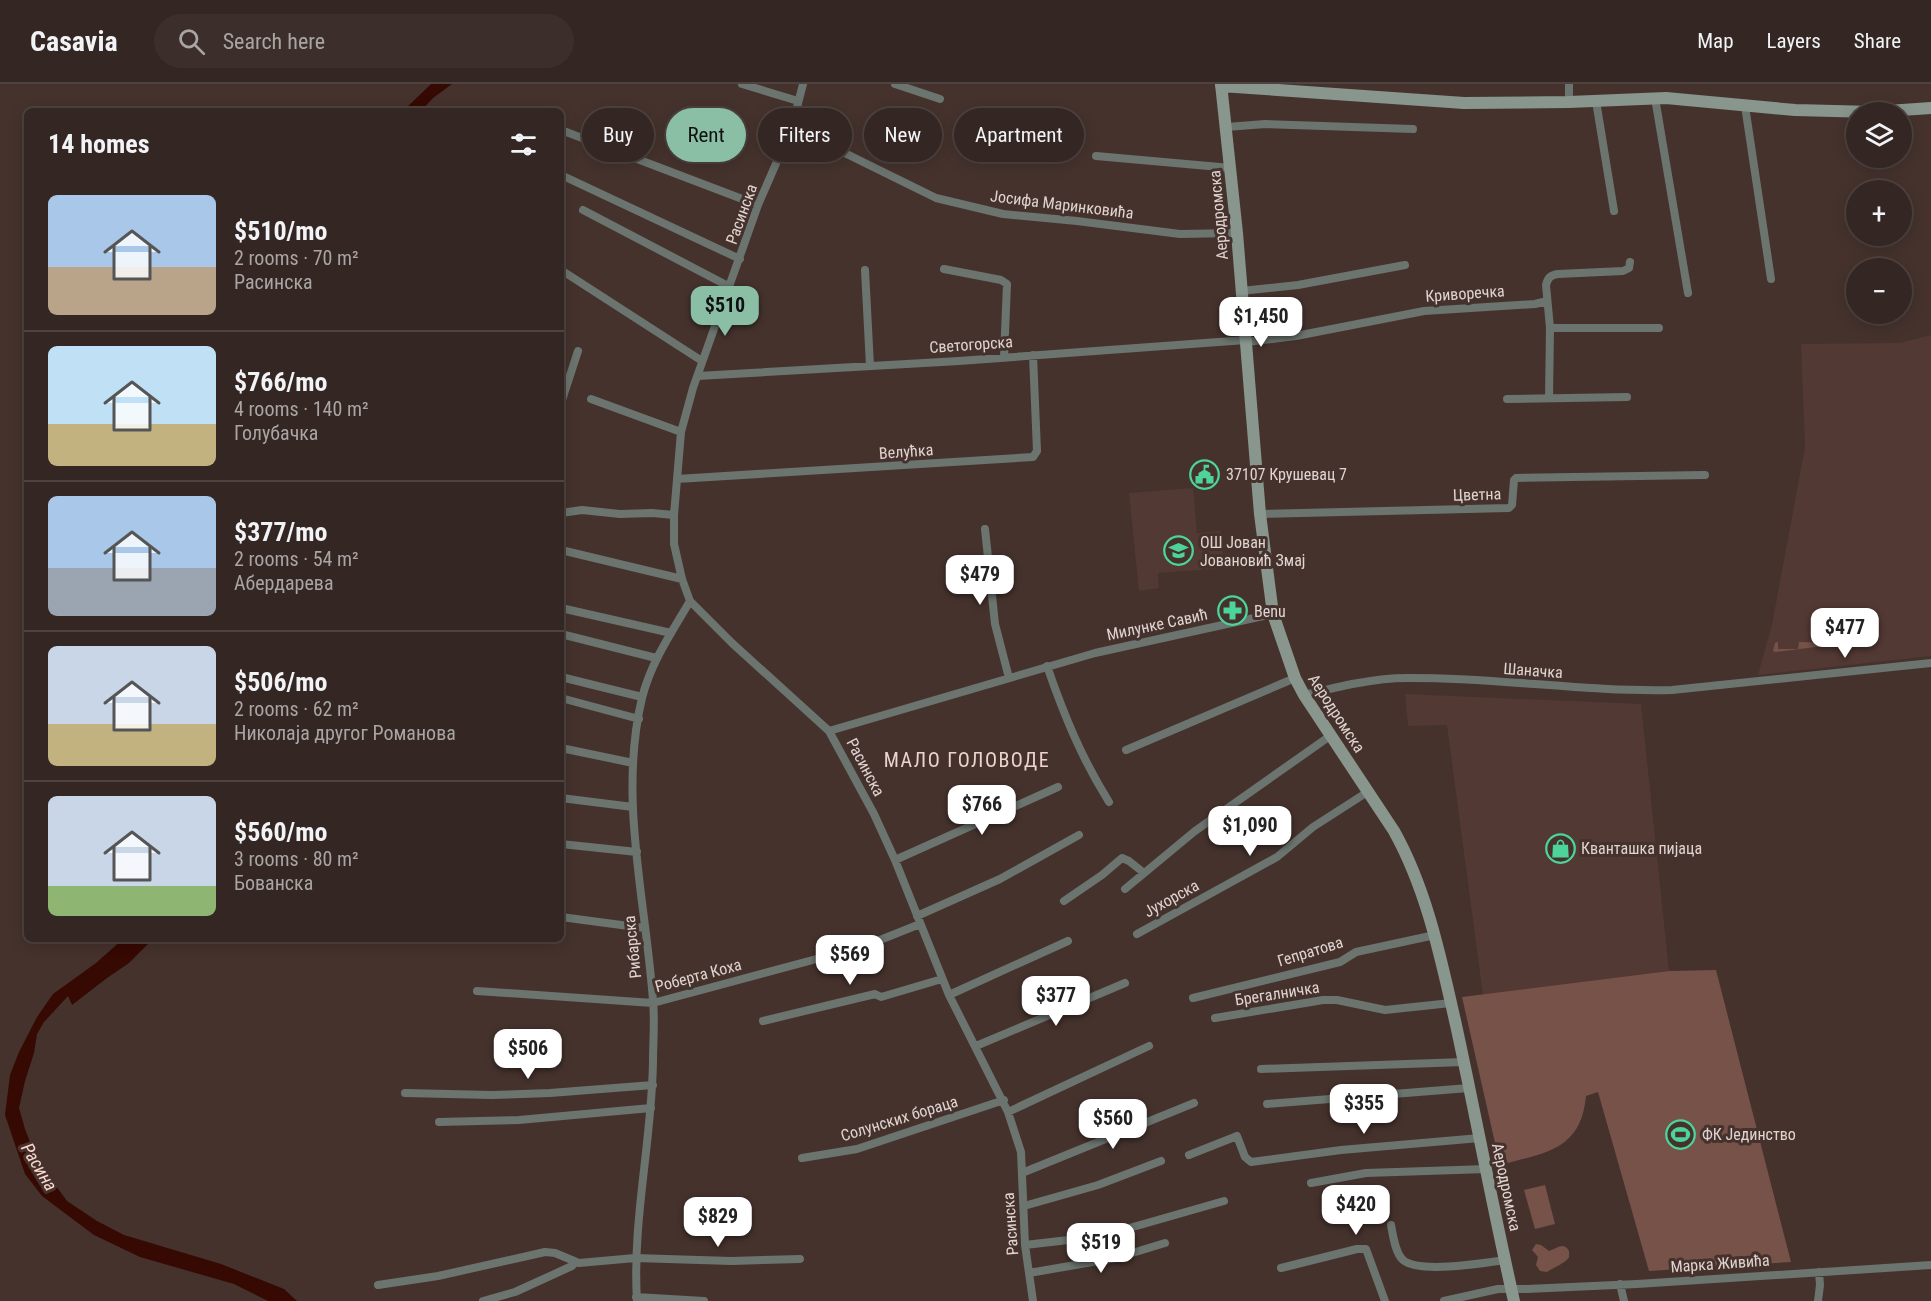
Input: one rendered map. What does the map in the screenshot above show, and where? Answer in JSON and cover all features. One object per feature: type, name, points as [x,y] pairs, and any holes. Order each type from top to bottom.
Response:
[{"type":"street","points":[[742,84],[798,101]]},
{"type":"street","name":"Расинска","points":[[796,108],[803,84]]},
{"type":"street","points":[[895,84],[940,99]]},
{"type":"street","points":[[1569,84],[1569,102]]},
{"type":"street","points":[[1221,85],[1464,103],[1655,98],[1795,111],[1931,108]]},
{"type":"street","name":"Аеродромска","points":[[1221,85],[1248,341],[1260,514],[1273,614],[1295,678],[1304,695],[1369,791],[1406,853],[1435,934],[1513,1295]]},
{"type":"street","points":[[1655,98],[1688,293]]},
{"type":"street","points":[[1596,101],[1614,211]]},
{"type":"street","points":[[1745,106],[1771,279]]},
{"type":"street","points":[[1227,127],[1265,124],[1413,129]]},
{"type":"street","points":[[564,131],[758,205]]},
{"type":"street","points":[[1096,156],[1231,168]]},
{"type":"street","name":"Јосифа Маринковића","points":[[852,157],[936,198],[1003,214],[1180,234],[1237,232]]},
{"type":"street","name":"Расинска","points":[[777,162],[758,205],[702,361],[681,432],[674,515],[674,544],[690,601],[732,643],[829,731],[874,814],[949,995],[1004,1100],[1008,1112],[1021,1152],[1025,1245],[1033,1301]]},
{"type":"street","points":[[564,176],[740,259]]},
{"type":"street","points":[[583,210],[730,287]]},
{"type":"street","points":[[1549,399],[1550,328],[1547,279],[1551,275],[1623,271],[1629,268],[1630,262]]},
{"type":"street","points":[[1241,291],[1298,285],[1405,265]]},
{"type":"street","points":[[944,269],[1001,280],[1007,284],[1004,357]]},
{"type":"street","points":[[865,270],[870,366]]},
{"type":"street","points":[[564,272],[702,361]]},
{"type":"street","name":"Криворечка","points":[[1248,341],[1296,336],[1424,311],[1535,304],[1547,301]]},
{"type":"street","points":[[1550,328],[1659,328]]},
{"type":"street","name":"Светогорска","points":[[698,375],[1248,341]]},
{"type":"street","points":[[564,394],[578,351]]},
{"type":"street","name":"Велућка","points":[[677,479],[1033,457],[1037,451],[1033,355]]},
{"type":"street","points":[[1507,399],[1627,397]]},
{"type":"street","points":[[591,399],[681,432]]},
{"type":"street","name":"Цветна","points":[[1260,514],[1509,508],[1512,505],[1516,478],[1705,475]]},
{"type":"street","points":[[564,513],[582,510],[620,514],[674,515]]},
{"type":"street","points":[[985,528],[995,624],[1009,678]]},
{"type":"street","points":[[564,551],[682,579]]},
{"type":"street","name":"Рибарска","points":[[637,1299],[635,1258],[651,1108],[653,1003],[633,807],[633,763],[642,697],[656,658],[690,601]]},
{"type":"street","points":[[564,609],[671,633]]},
{"type":"street","name":"Милунке Савић","points":[[829,731],[1047,666],[1143,642],[1273,614]]},
{"type":"street","points":[[564,635],[656,658]]},
{"type":"street","name":"Шаначка","points":[[1304,695],[1373,681],[1406,678],[1639,691],[1711,687],[1931,663]]},
{"type":"street","points":[[1047,666],[1068,725],[1109,802]]},
{"type":"street","points":[[564,678],[642,697]]},
{"type":"street","points":[[1126,750],[1295,678]]},
{"type":"street","points":[[564,699],[639,719]]},
{"type":"street","points":[[1125,889],[1195,831],[1330,736]]},
{"type":"street","points":[[564,749],[633,763]]},
{"type":"street","points":[[895,860],[1059,787]]},
{"type":"street","name":"Јухорска","points":[[1137,934],[1277,856],[1312,827],[1369,791]]},
{"type":"street","points":[[564,798],[633,807]]},
{"type":"street","name":"Роберта Коха","points":[[477,991],[653,1003],[865,945],[1000,879],[1079,835]]},
{"type":"street","points":[[564,844],[637,852]]},
{"type":"street","points":[[1064,901],[1122,858],[1144,873]]},
{"type":"street","points":[[564,917],[644,928]]},
{"type":"street","name":"Гепратова","points":[[1193,998],[1340,962],[1356,952],[1435,934]]},
{"type":"street","points":[[949,995],[1068,941]]},
{"type":"street","points":[[763,1021],[875,994],[881,997],[942,979]]},
{"type":"street","points":[[976,1046],[1125,983]]},
{"type":"street","name":"Брегалничка","points":[[1215,1018],[1323,1000],[1338,1000],[1385,1010],[1451,1002]]},
{"type":"street","points":[[1008,1112],[1149,1046]]},
{"type":"street","points":[[1262,1069],[1464,1062]]},
{"type":"street","points":[[405,1093],[504,1094],[652,1085]]},
{"type":"street","points":[[1267,1104],[1469,1088]]},
{"type":"street","name":"Солунских бораца","points":[[802,1158],[858,1149],[1004,1100]]},
{"type":"street","points":[[1022,1173],[1194,1103]]},
{"type":"street","points":[[439,1122],[519,1120],[651,1108]]},
{"type":"street","points":[[1189,1155],[1238,1136],[1245,1157],[1251,1162],[1341,1150],[1480,1138]]},
{"type":"street","points":[[1024,1206],[1098,1185],[1161,1161]]},
{"type":"street","points":[[1311,1183],[1366,1173],[1486,1169]]},
{"type":"street","points":[[1025,1245],[1086,1238],[1224,1201]]},
{"type":"street","points":[[1391,1225],[1401,1257],[1409,1263],[1436,1267],[1505,1260]]},
{"type":"street","points":[[1029,1273],[1116,1258],[1165,1243]]},
{"type":"street","points":[[1281,1268],[1366,1249],[1385,1301]]},
{"type":"street","points":[[378,1285],[438,1276],[545,1252],[555,1253],[576,1262],[635,1258],[731,1261],[800,1259]]},
{"type":"street","points":[[483,1301],[515,1292],[572,1266],[576,1262]]},
{"type":"street","name":"Марка Живића","points":[[1444,1301],[1498,1289],[1513,1295],[1620,1284],[1931,1265]]},
{"type":"street","points":[[1818,1301],[1819,1272]]},
{"type":"street","points":[[1620,1284],[1624,1301]]},
{"type":"street","points":[[637,1299],[704,1301]]},
{"type":"shaded area","points":[[1931,335],[1931,656],[1758,675],[1772,625],[1805,447],[1801,344],[1900,343]]},
{"type":"shaded area","name":"ОШ Јован Јовановић Змај","points":[[1193,488],[1197,533],[1221,531],[1224,568],[1158,573],[1159,588],[1139,591],[1129,493]]},
{"type":"shaded area","points":[[1778,642],[1778,649],[1798,649],[1799,642],[1839,644],[1775,652],[1773,651],[1775,643]]},
{"type":"shaded area","name":"Кванташка пијаца","points":[[1405,694],[1641,704],[1669,971],[1483,995],[1447,725],[1408,726]]},
{"type":"shaded area","points":[[1716,970],[1791,1262],[1649,1271],[1598,1092],[1586,1096],[1583,1114],[1577,1128],[1558,1147],[1500,1165],[1462,997],[1669,971]]},
{"type":"shaded area","points":[[1545,1185],[1555,1224],[1535,1229],[1524,1190]]},
{"type":"shaded area","points":[[1536,1244],[1549,1251],[1564,1246],[1569,1251],[1569,1257],[1547,1272],[1540,1271],[1536,1265],[1538,1257],[1532,1250]]},
{"type":"water","points":[[431,84],[452,84],[424,108],[406,108]]},
{"type":"water","name":"Расина","points":[[120,942],[150,942],[129,963],[72,1005],[68,996],[44,1022],[37,1034],[19,1108],[37,1160],[67,1201],[97,1221],[124,1235],[221,1264],[284,1289],[297,1301],[268,1301],[234,1284],[140,1257],[94,1235],[42,1196],[25,1174],[5,1115],[10,1075],[37,1017],[53,994],[96,963]]},
{"type":"place","name":"37107 Крушевац 7","points":[[1205,474]]},
{"type":"place","name":"ОШ Јован Јовановић Змај","points":[[1179,551]]},
{"type":"place","name":"Benu","points":[[1233,611]]},
{"type":"place","name":"Кванташка пијаца","points":[[1560,848]]},
{"type":"place","name":"ФК Јединство","points":[[1681,1134]]},
{"type":"district","name":"МАЛО ГОЛОВОДЕ","points":[[967,760]]}]
